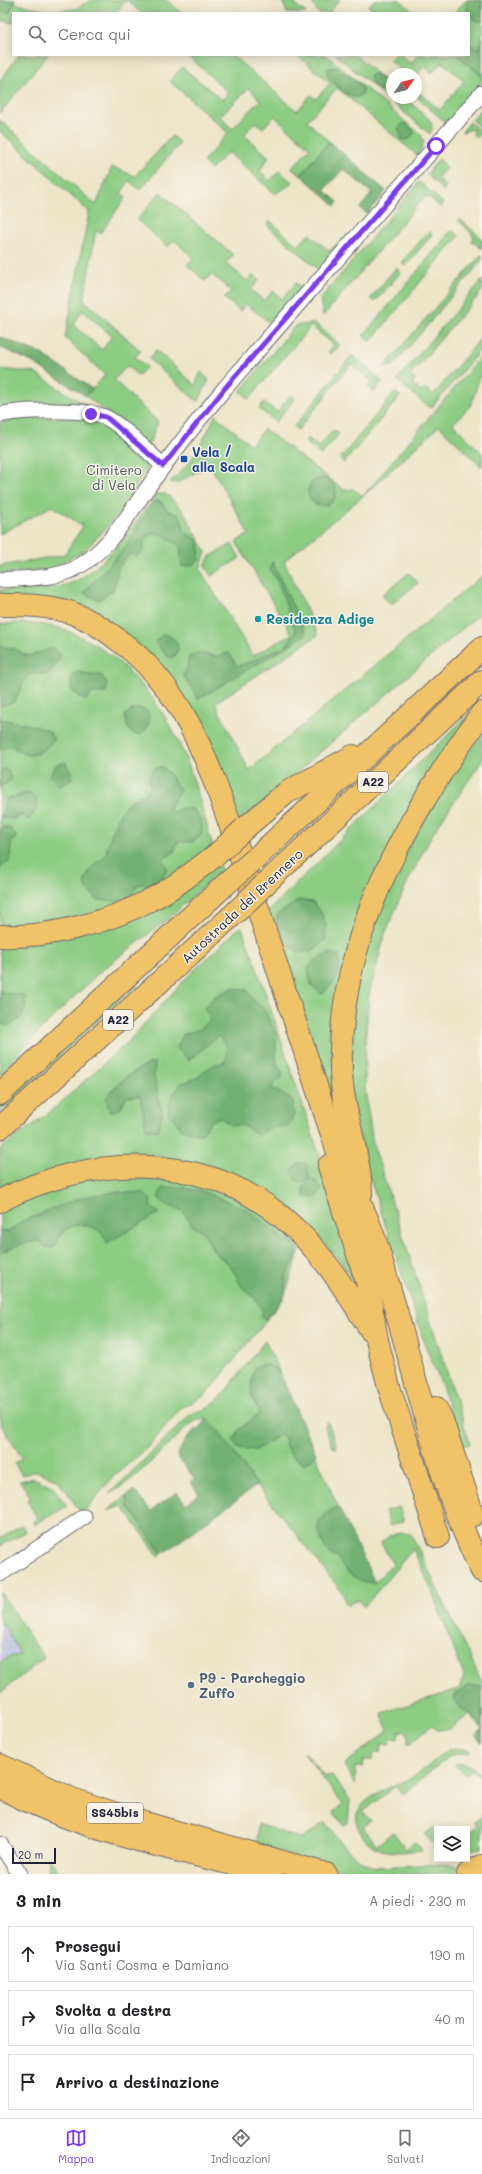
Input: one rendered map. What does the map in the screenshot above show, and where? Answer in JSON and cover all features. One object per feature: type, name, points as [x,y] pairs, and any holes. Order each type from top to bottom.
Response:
[{"type":"highway","points":[[0,605],[34,605],[72,613],[100,626],[131,649],[158,676],[175,698],[187,718],[213,777],[347,1180],[361,1201],[380,1256],[421,1403],[445,1479],[466,1539],[482,1571]]},
{"type":"highway","points":[[0,619],[26,618],[59,624],[79,631],[103,643],[126,662],[147,683],[166,708],[190,754],[367,1282],[377,1340],[389,1386],[438,1537]]},
{"type":"highway","name":"Autostrada del Brennero","points":[[0,1094],[482,648]]},
{"type":"highway","name":"Autostrada del Brennero","points":[[0,1128],[236,912],[482,681]]},
{"type":"highway","points":[[361,1201],[360,1173],[349,1126],[341,1070],[341,1029],[348,985],[358,944],[372,904],[407,829],[434,785],[482,713]]},
{"type":"highway","points":[[0,936],[40,935],[95,922],[150,901],[216,855],[286,793],[384,738]]},
{"type":"highway","points":[[0,1201],[40,1184],[75,1174],[118,1166],[145,1165],[200,1173],[220,1180],[262,1201],[304,1237],[327,1264],[377,1340]]},
{"type":"highway","points":[[408,1353],[442,1420],[482,1547]]},
{"type":"highway","points":[[408,1353],[405,1398],[454,1544],[482,1579]]},
{"type":"highway","name":"SS45bis","points":[[0,1765],[22,1777],[72,1799],[234,1856],[273,1874]]},
{"type":"highway","name":"SS45bis","points":[[0,1787],[73,1819],[148,1843],[234,1856],[326,1874]]},
{"type":"highway","points":[[468,1874],[482,1866]]},
{"type":"street","points":[[0,580],[51,575],[72,570],[82,564],[113,536],[163,466],[225,388],[482,93]]},
{"type":"street","points":[[0,415],[25,412],[76,412],[106,417],[163,466]]},
{"type":"street","points":[[0,1574],[84,1517]]},
{"type":"street","points":[[0,1844],[20,1874]]},
{"type":"shaded area","points":[[0,1592],[44,1658],[0,1693]]},
{"type":"green space","points":[[0,0],[16,0],[9,13],[0,11]]},
{"type":"green space","points":[[91,0],[127,0],[116,12],[12,12],[12,23],[0,20],[0,11],[9,13],[14,3],[48,11],[76,9]]},
{"type":"green space","points":[[127,0],[166,0],[181,12],[140,12]]},
{"type":"green space","points":[[282,0],[297,0],[295,4],[305,12],[287,12]]},
{"type":"green space","points":[[318,0],[340,0],[330,12],[317,12],[312,2]]},
{"type":"green space","points":[[374,0],[400,0],[414,12],[384,12],[381,10],[377,12],[368,6]]},
{"type":"green space","points":[[466,0],[482,0],[482,82],[449,121],[444,121],[422,102],[422,95],[440,110],[464,81],[442,62],[432,73],[424,66],[422,68],[399,68],[389,60],[393,56],[402,56],[411,64],[417,56],[470,56],[470,12],[455,12]]},
{"type":"green space","points":[[468,0],[482,0],[482,21],[477,21],[470,17],[470,12],[468,12],[466,5]]},
{"type":"green space","points":[[482,38],[482,76],[458,56],[470,56],[470,45],[480,50],[479,46]]},
{"type":"green space","points":[[18,56],[47,56],[0,113],[0,81]]},
{"type":"green space","points":[[188,56],[233,56],[297,111],[311,95],[316,99],[330,83],[298,56],[327,56],[420,134],[424,141],[418,156],[337,88],[307,121],[329,141],[301,175],[292,168],[310,148],[274,116],[263,128],[255,122],[244,135],[269,157],[260,171],[270,181],[279,171],[292,182],[275,194],[228,152],[211,170],[203,162],[228,133],[170,81],[182,67],[222,100],[228,92]],"holes":[[[249,88],[260,100],[232,129],[220,116]]]},
{"type":"green space","points":[[337,56],[356,56],[386,82],[386,97]]},
{"type":"green space","points":[[334,67],[358,82],[363,91],[360,96],[351,96],[339,88],[327,76],[327,69]]},
{"type":"green space","points":[[375,74],[386,82],[386,94],[372,84],[370,75]]},
{"type":"green space","points":[[394,104],[412,104],[431,121],[432,129],[430,134]]},
{"type":"green space","points":[[482,109],[482,129],[472,120]]},
{"type":"green space","points":[[0,120],[96,205],[112,167],[135,176],[172,136],[180,143],[140,190],[129,181],[121,193],[126,197],[100,234],[96,230],[84,300],[141,351],[135,357],[147,367],[138,376],[127,366],[114,380],[158,422],[148,447],[86,396],[105,375],[65,338],[89,212],[0,131]],"holes":[[[82,310],[112,336],[102,350],[74,325]]]},
{"type":"green space","points":[[470,122],[481,132],[476,138],[473,135],[474,129],[462,132]]},
{"type":"green space","points":[[404,123],[413,130],[414,134],[407,140],[402,139],[398,128]]},
{"type":"green space","points":[[329,141],[386,191],[367,214],[360,208],[372,193],[343,169],[324,190],[338,202],[335,206],[301,175]]},
{"type":"green space","points":[[439,159],[447,167],[437,178],[446,186],[443,191],[427,174]]},
{"type":"green space","points":[[419,182],[443,203],[440,207],[430,198],[425,196],[323,316],[320,299]]},
{"type":"green space","points":[[160,192],[233,255],[226,263],[247,281],[254,275],[259,280],[251,290],[264,301],[273,291],[282,299],[296,283],[304,289],[273,325],[246,304],[240,311],[224,298],[231,291],[211,274],[205,281],[187,265],[193,258],[174,240],[168,247],[137,220]]},
{"type":"green space","points":[[460,219],[482,239],[482,249],[472,241],[474,238],[459,221]]},
{"type":"green space","points":[[270,221],[298,246],[309,234],[329,251],[347,235],[350,236],[320,271],[267,225]]},
{"type":"green space","points":[[429,231],[432,235],[405,266],[402,262]]},
{"type":"green space","points":[[453,231],[459,236],[370,342],[363,336],[450,232]]},
{"type":"green space","points":[[482,254],[482,260],[393,366],[384,367]]},
{"type":"green space","points":[[396,268],[401,272],[375,302],[370,299]]},
{"type":"green space","points":[[482,280],[482,291],[410,375],[415,380],[412,384],[421,392],[425,388],[433,395],[482,337],[482,348],[432,407],[428,407],[397,380]]},
{"type":"green space","points":[[315,323],[340,345],[331,354],[328,352],[334,345],[311,326],[249,399],[240,391],[295,326]]},
{"type":"green space","points":[[0,337],[42,354],[92,389],[86,396],[32,362],[0,347]]},
{"type":"green space","points":[[156,350],[195,385],[201,372],[209,380],[198,402],[149,359]]},
{"type":"green space","points":[[352,355],[382,381],[374,392],[368,387],[372,381],[351,364],[298,430],[294,427]]},
{"type":"green space","points":[[482,355],[482,370],[471,405],[453,424],[482,453],[482,467],[439,426],[363,496]]},
{"type":"green space","points":[[0,369],[33,372],[89,407],[0,410]]},
{"type":"green space","points":[[395,392],[400,396],[344,463],[340,459]]},
{"type":"green space","points":[[291,395],[295,398],[276,422],[259,409],[264,402],[277,412]]},
{"type":"green space","points":[[215,415],[251,445],[264,429],[344,490],[353,489],[363,496],[284,561],[318,635],[215,703],[249,770],[482,576],[482,612],[235,826],[219,781],[120,633],[0,600],[0,590],[38,589],[61,586],[75,582],[102,562],[157,494],[166,494],[182,509],[206,552],[200,569],[253,656],[292,634],[236,542],[249,534],[210,465],[177,483],[170,482],[185,468],[197,452]]},
{"type":"green space","name":"Cimitero di Vela","points":[[29,418],[82,418],[96,420],[113,431],[145,460],[146,468],[121,512],[85,550],[50,569],[0,574],[0,566],[64,555],[83,526],[52,506],[0,534],[0,422]]},
{"type":"green space","points":[[333,430],[339,434],[321,455],[305,442],[308,438],[319,447]]},
{"type":"green space","points":[[322,478],[332,482],[336,492],[332,502],[322,506],[312,502],[308,492],[312,482]]},
{"type":"green space","points":[[160,501],[168,511],[180,515],[185,532],[198,540],[200,550],[199,560],[192,565],[182,567],[180,546],[162,534],[153,533],[145,539],[143,551],[137,556],[129,554],[118,569],[113,590],[99,600],[83,593],[124,549],[153,502]]},
{"type":"green space","points":[[232,544],[240,558],[211,576],[205,566],[209,557]]},
{"type":"green space","points":[[272,561],[306,635],[198,699],[183,675],[186,671],[189,657],[196,653],[217,656],[229,653],[237,666],[284,648],[296,632],[279,584],[270,570]]},
{"type":"green space","points":[[409,573],[418,583],[391,605],[382,595]]},
{"type":"green space","points":[[21,623],[57,627],[88,640],[106,652],[138,681],[152,698],[175,734],[196,788],[213,847],[156,887],[88,918],[0,929],[0,624]]},
{"type":"green space","points":[[163,634],[171,637],[176,642],[178,648],[175,656],[169,658],[155,642]]},
{"type":"green space","points":[[3,646],[14,649],[28,656],[54,648],[61,656],[49,674],[30,674],[23,683],[14,702],[0,706],[0,647]]},
{"type":"green space","points":[[81,672],[90,675],[101,675],[107,683],[106,693],[92,693],[86,700],[78,697],[71,689],[71,674]]},
{"type":"green space","points":[[140,708],[147,711],[149,722],[145,730],[140,735],[133,734],[128,728],[125,715],[133,709]]},
{"type":"green space","points":[[471,712],[349,956],[352,1169],[266,913]]},
{"type":"green space","points":[[0,719],[27,724],[49,731],[54,740],[39,753],[34,755],[24,754],[12,746],[0,749]]},
{"type":"green space","points":[[482,721],[482,761],[434,831],[406,885],[385,934],[369,994],[365,1045],[365,1090],[373,1144],[470,1444],[464,1446],[454,1424],[441,1383],[427,1350],[366,1167],[346,1068],[359,951],[374,907]]},
{"type":"green space","points":[[66,763],[73,778],[65,784],[59,786],[50,775],[57,764]]},
{"type":"green space","points":[[161,766],[169,773],[180,791],[168,809],[173,812],[182,808],[193,809],[201,821],[201,834],[193,841],[177,842],[174,852],[163,859],[167,868],[160,881],[155,885],[148,889],[143,884],[137,885],[134,892],[130,896],[121,901],[97,900],[84,885],[87,876],[94,865],[105,857],[113,828],[122,810],[128,803],[145,795],[150,786],[148,777],[153,770]]},
{"type":"green space","points":[[4,769],[8,770],[11,780],[0,788],[0,771]]},
{"type":"green space","points":[[29,793],[36,798],[36,809],[29,820],[23,815],[13,819],[1,817],[7,798]]},
{"type":"green space","points":[[3,827],[10,828],[16,839],[11,841],[10,861],[0,868],[0,829]]},
{"type":"green space","points":[[218,860],[221,870],[167,920],[102,970],[44,1026],[0,1075],[0,944],[21,946]]},
{"type":"green space","points":[[299,900],[313,902],[320,911],[325,924],[325,940],[311,952],[298,952],[284,942],[276,929],[277,915]]},
{"type":"green space","points":[[241,926],[255,962],[322,1163],[360,1291],[339,1260],[317,1235],[200,1167],[0,1192],[0,1149],[50,1112],[128,1042],[187,977]]},
{"type":"green space","points":[[331,953],[340,956],[339,976],[322,994],[311,985],[308,968],[316,959]]},
{"type":"green space","points":[[138,986],[130,991],[0,1113],[0,1104],[126,988]]},
{"type":"green space","points":[[232,988],[247,990],[254,1001],[264,1009],[276,1034],[276,1061],[283,1075],[271,1088],[293,1100],[294,1114],[289,1126],[269,1128],[258,1136],[245,1126],[231,1125],[220,1117],[211,1121],[201,1135],[182,1129],[168,1113],[171,1097],[182,1083],[197,1078],[209,1067],[226,1061],[227,1047],[219,1036],[188,1060],[177,1048],[183,1034],[201,1029],[211,1019],[204,1008],[214,997]]},
{"type":"green space","points":[[0,992],[25,995],[25,1006],[22,1015],[17,1021],[7,1026],[0,1023]]},
{"type":"green space","points":[[155,1062],[154,1075],[162,1114],[158,1131],[146,1129],[140,1096],[127,1097],[120,1109],[110,1112],[106,1099],[115,1087],[128,1076],[148,1064]]},
{"type":"green space","points":[[301,1162],[308,1165],[309,1177],[316,1181],[322,1190],[316,1197],[305,1197],[303,1187],[309,1178],[300,1183],[294,1178],[292,1169]]},
{"type":"green space","points":[[171,1174],[252,1204],[301,1247],[284,1298],[210,1390],[204,1396],[181,1408],[147,1448],[114,1476],[82,1514],[58,1480],[37,1471],[22,1475],[14,1463],[22,1458],[0,1423],[0,1204],[61,1181]]},
{"type":"green space","points":[[178,1187],[202,1191],[248,1210],[284,1239],[292,1242],[297,1248],[294,1261],[287,1274],[282,1297],[265,1319],[261,1317],[263,1312],[256,1299],[242,1287],[231,1266],[215,1253],[203,1231],[190,1223],[183,1211],[167,1205],[158,1198],[162,1188]]},
{"type":"green space","points":[[112,1192],[144,1193],[151,1200],[150,1206],[159,1213],[107,1243],[105,1237],[96,1229],[91,1226],[78,1225],[66,1230],[59,1238],[54,1248],[45,1247],[39,1241],[21,1244],[0,1253],[0,1230],[9,1231],[24,1220],[84,1197]]},
{"type":"green space","points":[[265,1341],[345,1523],[374,1583],[393,1564],[381,1543],[388,1537],[395,1534],[411,1534],[482,1682],[482,1729],[470,1714],[450,1729],[437,1730],[432,1725],[408,1745],[408,1732],[399,1731],[398,1739],[391,1738],[390,1744],[382,1744],[381,1752],[374,1753],[373,1760],[364,1760],[363,1767],[356,1767],[355,1784],[345,1768],[346,1763],[388,1731],[381,1713],[459,1689],[464,1676],[430,1586],[413,1549],[364,1607],[358,1600],[346,1605],[343,1594],[339,1588],[257,1485],[214,1425],[205,1417],[190,1424],[134,1477],[109,1494],[191,1414],[208,1408],[221,1397]]},
{"type":"green space","points":[[264,1364],[278,1369],[316,1454],[310,1461],[304,1463],[294,1458],[285,1445],[286,1438],[279,1435],[256,1450],[239,1448],[233,1441],[239,1430],[259,1414],[259,1410],[253,1400],[251,1385],[254,1368]]},
{"type":"green space","points":[[205,1417],[214,1425],[257,1485],[162,1554],[128,1506],[127,1497],[134,1490],[151,1511],[177,1492],[186,1504],[199,1494],[190,1482],[194,1478],[177,1456],[186,1438],[202,1425]]},
{"type":"green space","points":[[327,1422],[337,1448],[332,1447],[325,1427]]},
{"type":"green space","points":[[33,1478],[52,1486],[67,1506],[34,1525],[33,1522],[37,1518],[27,1500],[31,1498],[20,1481]]},
{"type":"green space","points":[[134,1490],[127,1497],[128,1506],[162,1554],[159,1556],[122,1506],[107,1511]]},
{"type":"green space","points":[[399,1507],[404,1521],[390,1526],[385,1511]]},
{"type":"green space","points":[[335,1508],[340,1510],[375,1583],[363,1581],[353,1576],[344,1568],[338,1558],[329,1554],[321,1540],[318,1524],[327,1513]]},
{"type":"green space","points":[[22,1525],[26,1532],[0,1546],[0,1539]]},
{"type":"green space","points":[[0,1592],[44,1658],[0,1693],[0,1662],[12,1656],[21,1655],[6,1629],[0,1624]]},
{"type":"green space","points":[[470,1685],[482,1687],[482,1729],[470,1714],[458,1706],[453,1700],[456,1694]]},
{"type":"green space","points":[[482,1729],[482,1743],[475,1735]]},
{"type":"green space","points":[[482,1729],[482,1743],[478,1736]]},
{"type":"green space","points":[[455,1748],[470,1750],[469,1753],[451,1755],[402,1795],[395,1786],[363,1812],[371,1821],[363,1827],[377,1845],[393,1832],[406,1849],[415,1842],[422,1850],[391,1852],[377,1848],[365,1839],[358,1826],[357,1816],[361,1807],[369,1799],[390,1787],[411,1778],[448,1750]]},
{"type":"green space","points":[[305,1752],[324,1777],[332,1775],[350,1800],[348,1823],[344,1825],[333,1812],[343,1805],[304,1753]]},
{"type":"green space","points":[[460,1763],[473,1768],[482,1779],[473,1769],[465,1775],[455,1765]]},
{"type":"green space","points":[[482,1816],[482,1848],[470,1850],[470,1832],[477,1826],[474,1822]]},
{"type":"green space","points":[[325,1822],[354,1855],[368,1864],[376,1867],[444,1864],[454,1865],[458,1868],[457,1873],[360,1874],[257,1846],[258,1824],[302,1839]]},
{"type":"green space","points":[[434,1827],[434,1844],[425,1834]]},
{"type":"green space","points":[[48,1856],[60,1874],[49,1874]]},
{"type":"place","name":"Vela / alla Scala","points":[[184,459]]},
{"type":"place","name":"Residenza Adige","points":[[258,619]]},
{"type":"place","name":"P9 - Parcheggio Zuffo","points":[[191,1685]]},
{"type":"route","points":[[91,414],[106,417],[113,422],[163,466],[225,388],[257,354],[436,146]]}]
